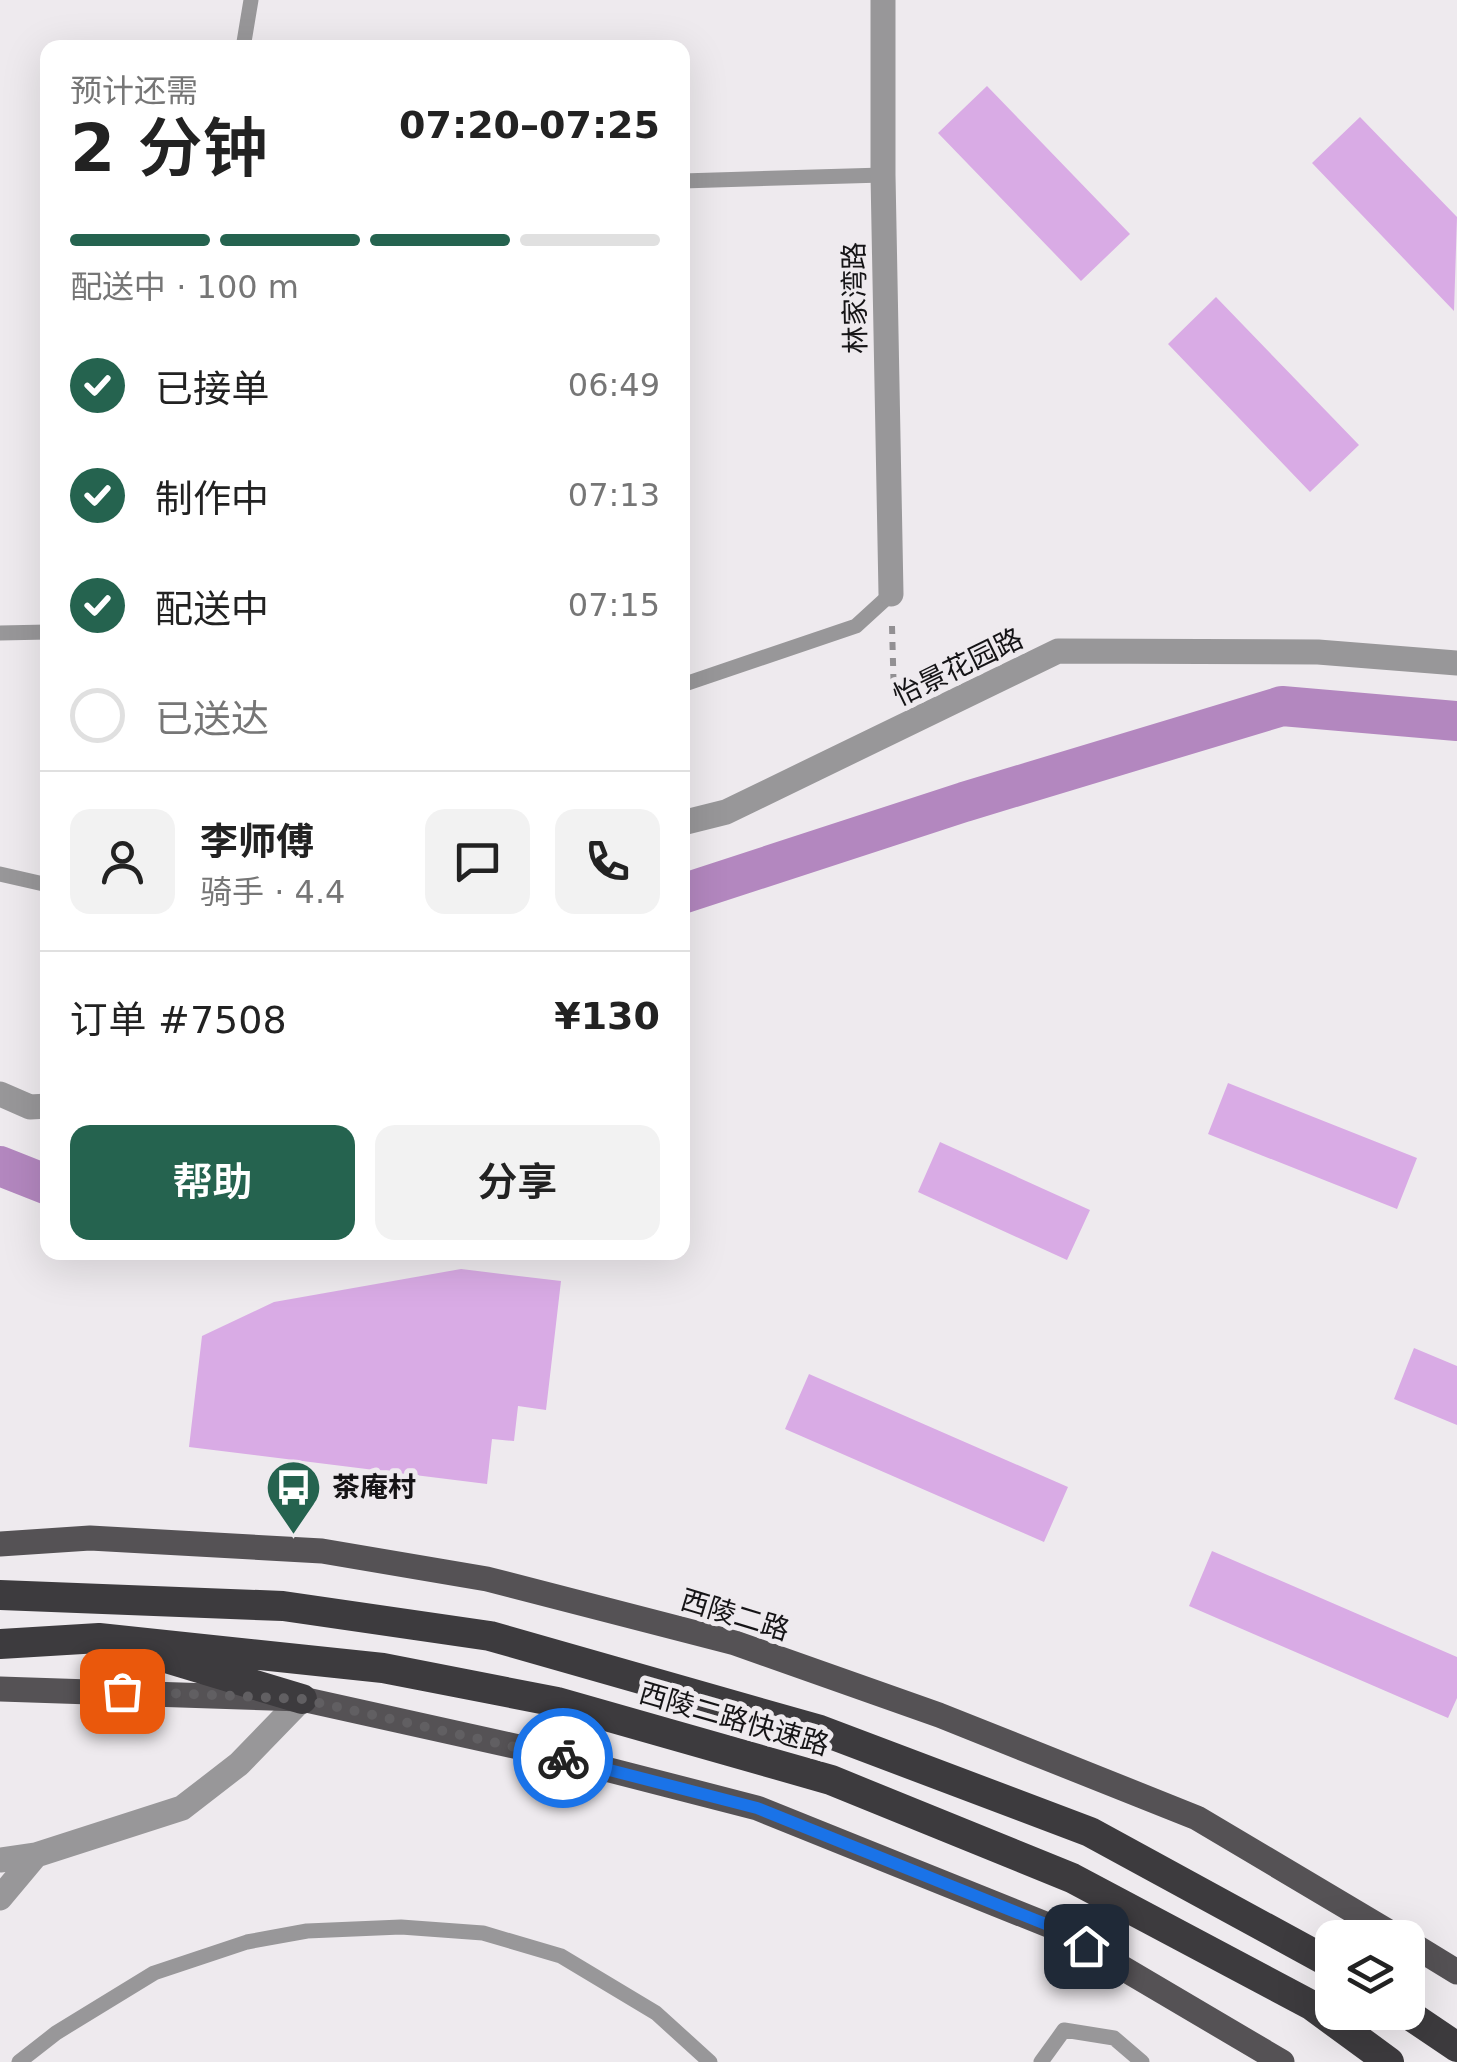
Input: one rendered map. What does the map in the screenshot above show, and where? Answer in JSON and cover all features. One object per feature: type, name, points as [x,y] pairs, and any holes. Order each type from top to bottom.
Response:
[{"type":"highway","name":"西陵二路快速路","points":[[0,1595],[283,1606],[490,1636],[820,1730],[1090,1832],[1315,1955]]},
{"type":"highway","name":"西陵二路快速路","points":[[0,1644],[98,1638],[383,1668],[557,1702],[831,1780],[1072,1878],[1311,2005],[1389,2062]]},
{"type":"highway","points":[[98,1638],[302,1699]]},
{"type":"highway","points":[[1425,2025],[1457,2047]]},
{"type":"main road","name":"西陵二路","points":[[0,1544],[90,1538],[322,1551],[487,1580],[735,1643],[939,1715],[1197,1818],[1369,1920]]},
{"type":"main road","points":[[0,1689],[302,1699],[532,1750],[757,1808],[1053,1927],[1282,2062]]},
{"type":"main road","points":[[1425,1952],[1457,1972]]},
{"type":"street","name":"林家湾路","points":[[883,0],[891,594]]},
{"type":"street","name":"怡景花园路","points":[[690,821],[726,812],[1058,651],[1318,652],[1457,664]]},
{"type":"street","points":[[0,1094],[30,1107],[40,1106]]},
{"type":"street","points":[[0,1860],[36,1855],[182,1808],[238,1764],[302,1699]]},
{"type":"street","points":[[0,1898],[36,1855]]},
{"type":"lane","points":[[244,40],[252,0]]},
{"type":"lane","points":[[690,181],[883,175]]},
{"type":"lane","points":[[690,682],[856,626],[891,594]]},
{"type":"lane","points":[[0,632],[40,632]]},
{"type":"lane","points":[[0,874],[40,883]]},
{"type":"lane","points":[[20,2062],[56,2033],[154,1973],[247,1942],[307,1931],[400,1928],[483,1933],[561,1956],[656,2012],[710,2062]]},
{"type":"lane","points":[[1041,2062],[1064,2030],[1114,2038],[1142,2062]]},
{"type":"path","points":[[891,594],[896,730]]},
{"type":"building","points":[[987,86],[1130,234],[1081,281],[938,133]]},
{"type":"building","points":[[1360,117],[1457,217],[1454,311],[1312,163]]},
{"type":"building","points":[[1216,297],[1359,445],[1310,492],[1168,344]]},
{"type":"building","points":[[1228,1083],[1417,1158],[1397,1209],[1208,1134]]},
{"type":"building","points":[[940,1142],[1090,1210],[1067,1260],[918,1192]]},
{"type":"building","points":[[461,1269],[561,1281],[546,1410],[518,1406],[514,1441],[492,1439],[487,1484],[189,1447],[202,1336],[274,1302]]},
{"type":"building","points":[[1414,1348],[1457,1366],[1457,1425],[1394,1399]]},
{"type":"building","points":[[809,1374],[1068,1487],[1044,1542],[785,1429]]},
{"type":"building","points":[[1212,1551],[1457,1657],[1457,1698],[1448,1718],[1189,1606]]},
{"type":"waterway","points":[[690,891],[964,802],[1282,706],[1457,721]]},
{"type":"waterway","points":[[0,1166],[40,1182]]},
{"type":"way so far","points":[[122,1691],[302,1699],[563,1758]]},
{"type":"place","name":"茶庵村","points":[[293,1536]]},
{"type":"route","points":[[563,1758],[757,1808],[1053,1927],[1086,1946]]}]
